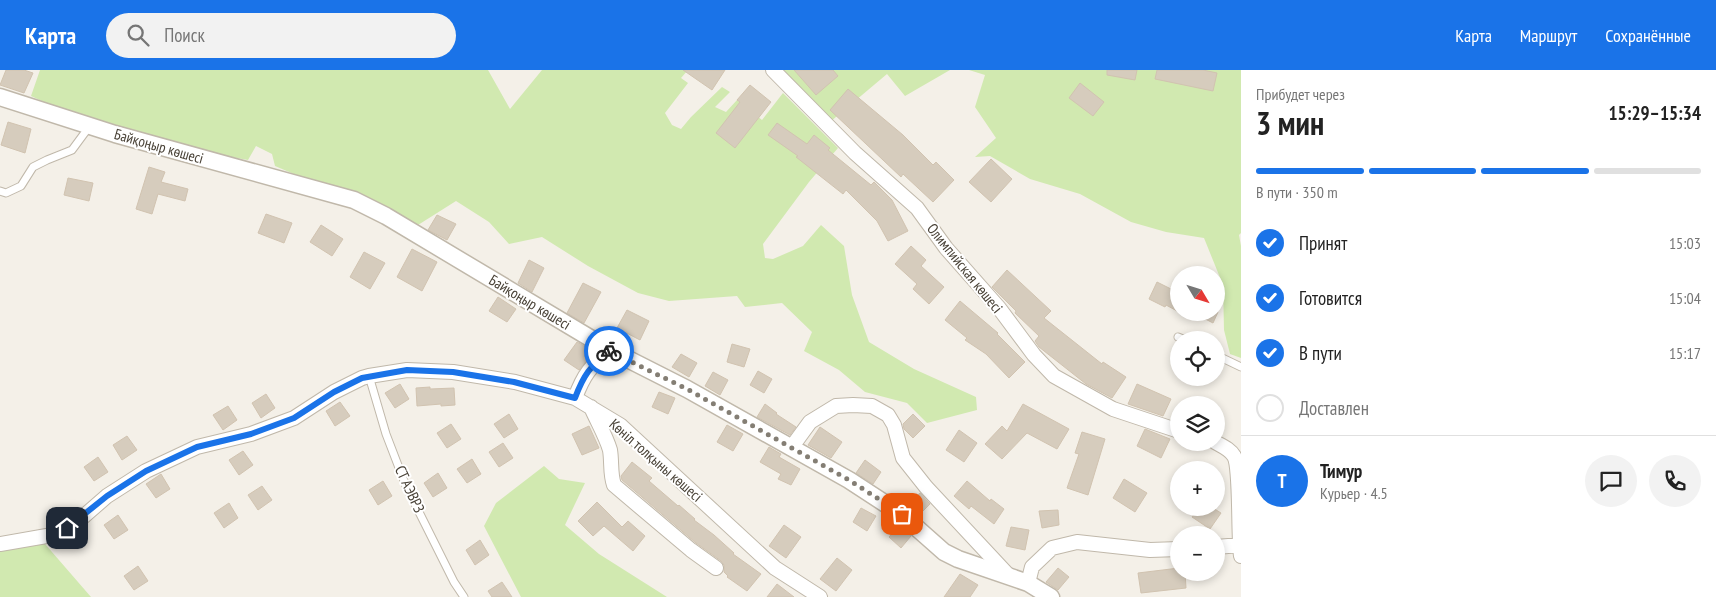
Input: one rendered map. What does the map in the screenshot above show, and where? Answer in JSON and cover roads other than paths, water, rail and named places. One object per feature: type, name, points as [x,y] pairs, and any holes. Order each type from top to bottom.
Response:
[{"type":"street","name":"Олимпийская көшесі","points":[[773,70],[855,153],[917,208],[946,248],[999,308],[1034,355],[1054,376],[1114,409],[1170,428]]},
{"type":"street","name":"Байқоңыр көшесі","points":[[0,97],[90,126],[354,200],[394,221],[610,350],[687,389],[849,480],[902,514],[944,552],[958,559],[1009,576],[1051,597]]},
{"type":"street","points":[[575,398],[582,379],[588,370],[610,350]]},
{"type":"street","name":"Көніл толқыны көшесі","points":[[0,544],[58,534],[76,523],[107,496],[146,471],[197,447],[251,434],[294,418],[334,392],[362,378],[407,370],[453,372],[514,382],[575,398],[591,407],[620,425],[775,568],[820,597]]},
{"type":"street","points":[[791,448],[810,422],[836,406],[872,406],[888,415],[894,425],[903,458],[926,486],[1009,576]]},
{"type":"street","points":[[591,407],[610,449],[611,478],[614,485],[691,550],[716,568]]},
{"type":"street","points":[[1225,447],[1235,456],[1238,471],[1240,549],[1225,548]]},
{"type":"street","points":[[1028,584],[1032,567],[1052,548],[1078,542],[1150,550],[1170,549]]},
{"type":"lane","points":[[0,191],[6,193],[21,186],[33,167],[72,150],[90,126]]},
{"type":"lane","points":[[1225,359],[1241,367]]},
{"type":"lane","name":"СТ АЭВРЗ","points":[[369,376],[386,434],[406,486],[454,582],[464,597]]}]
